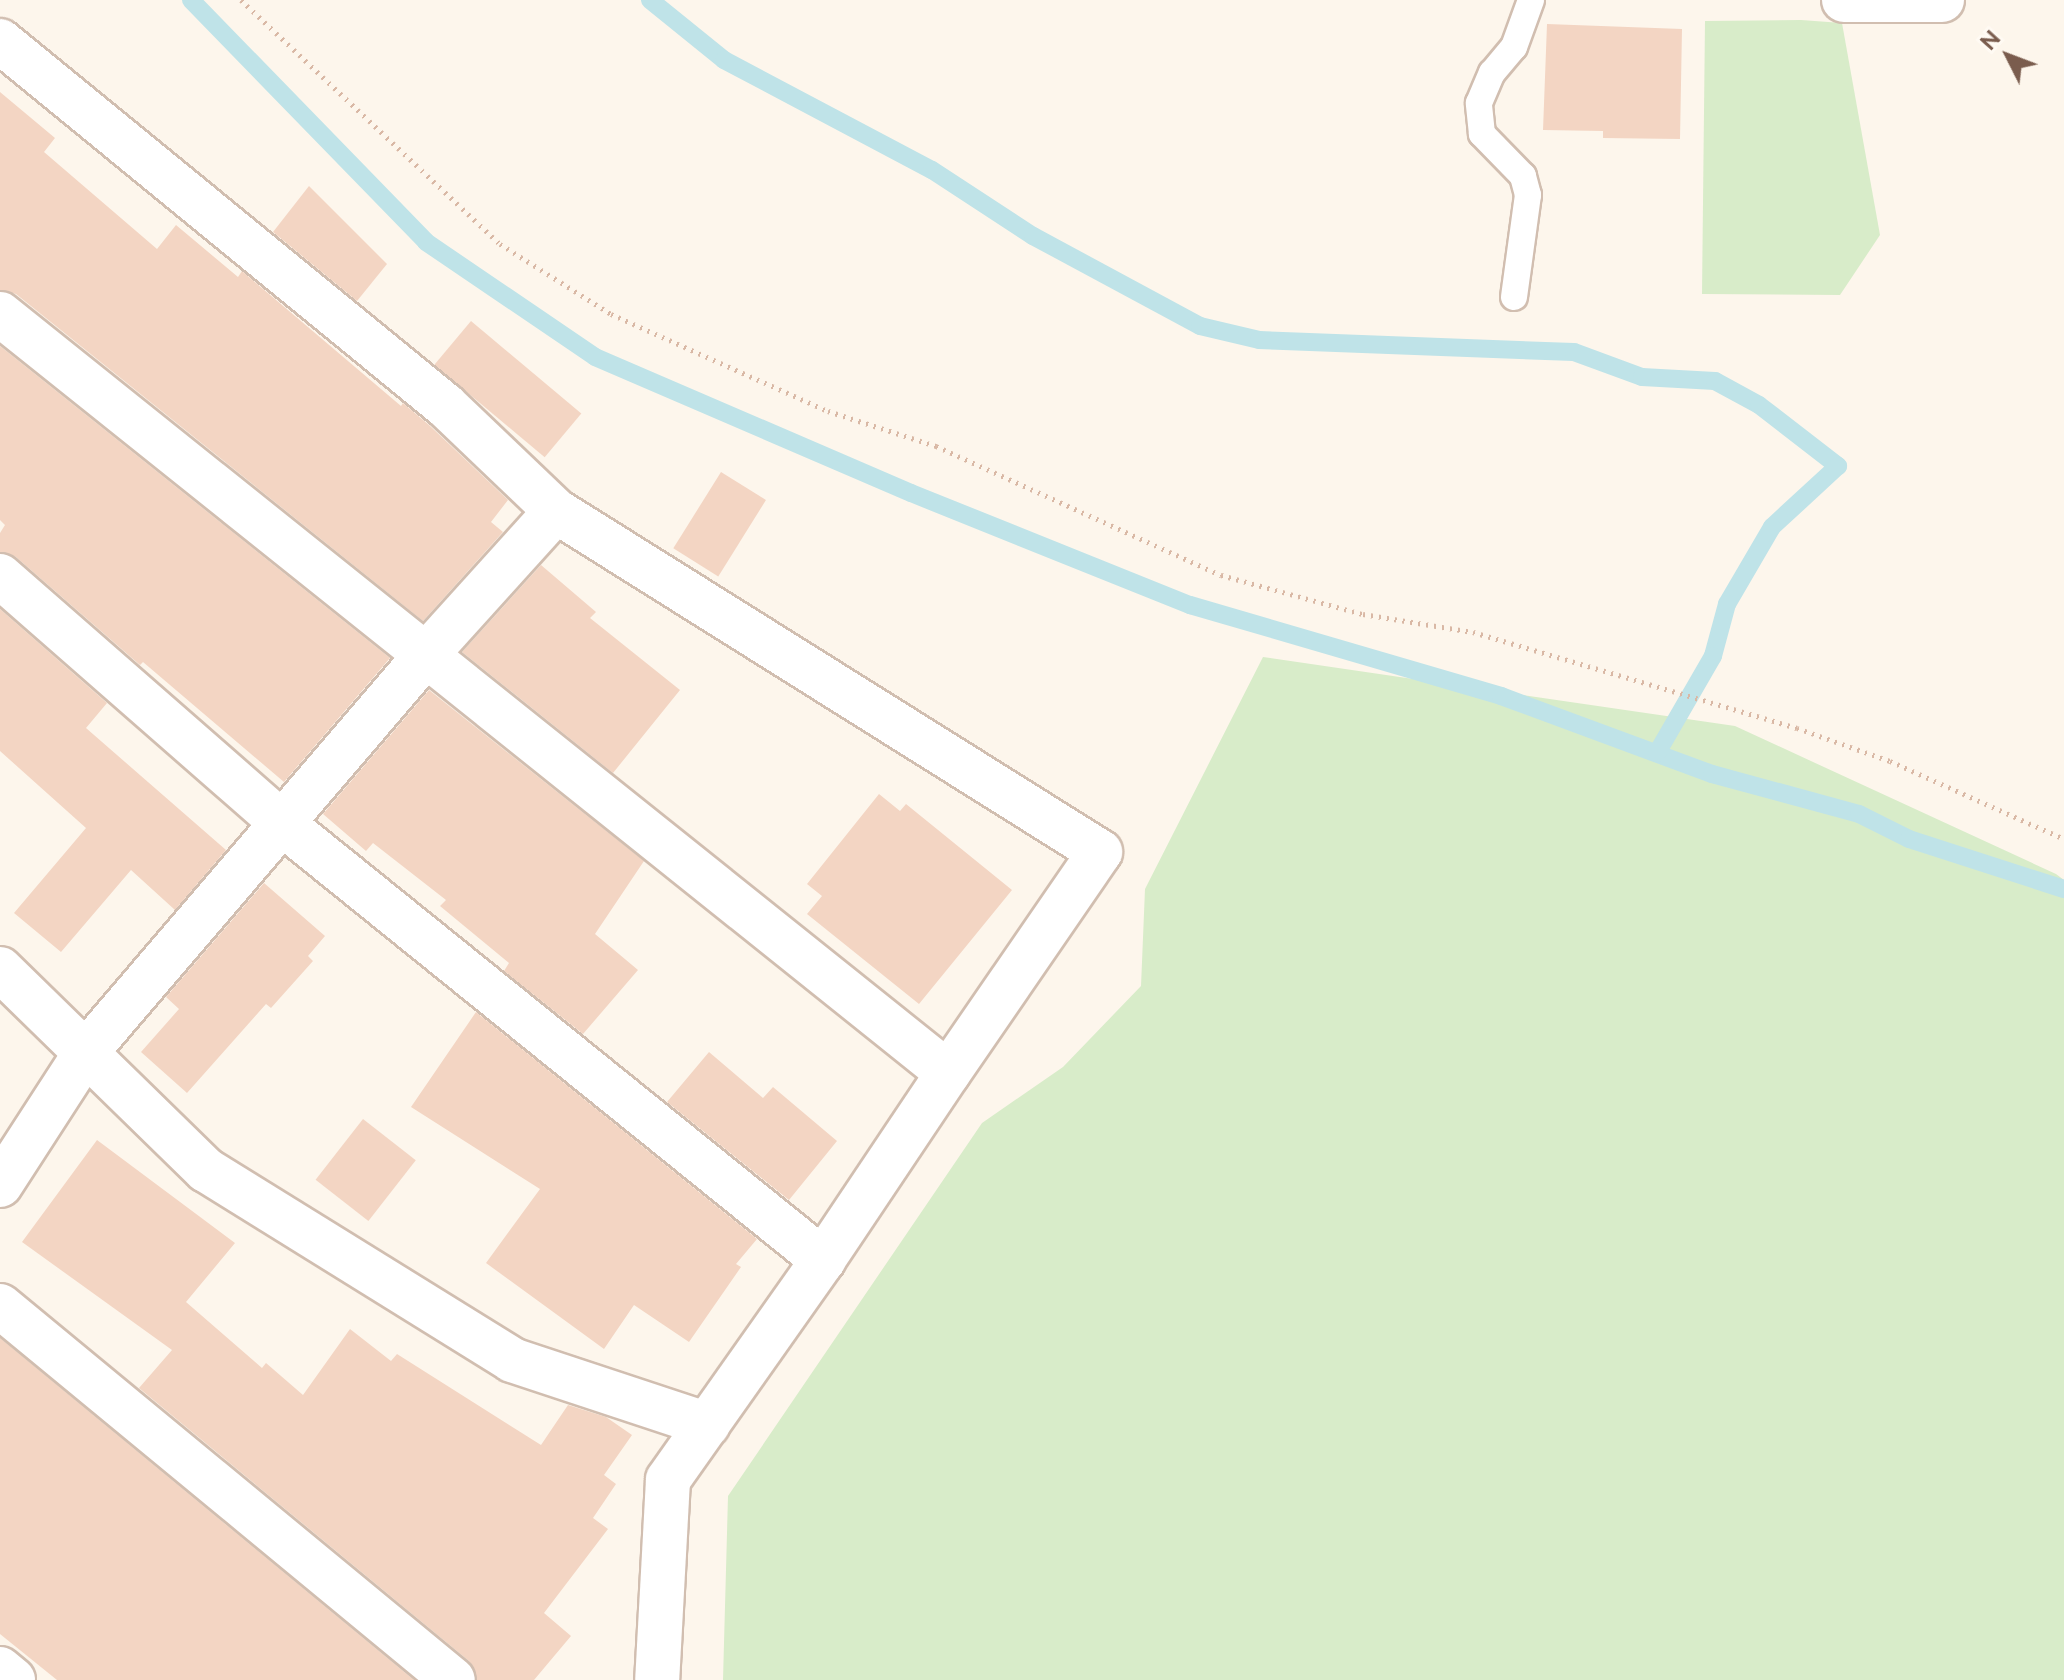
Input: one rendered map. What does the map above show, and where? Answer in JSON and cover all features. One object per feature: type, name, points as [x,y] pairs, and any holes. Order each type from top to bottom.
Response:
[{"type":"street","points":[[1844,0],[1942,0]]},
{"type":"street","points":[[0,41],[446,406],[556,511],[1100,852],[823,1260],[668,1480],[657,1680]]},
{"type":"street","points":[[0,314],[948,1073]]},
{"type":"street","points":[[0,1185],[86,1052],[284,825],[425,656],[556,511]]},
{"type":"street","points":[[0,576],[284,825],[823,1260]]},
{"type":"street","points":[[0,969],[206,1170],[512,1360],[708,1425]]},
{"type":"street","points":[[0,1306],[453,1680]]},
{"type":"street","points":[[0,1669],[13,1680]]},
{"type":"lane","points":[[1514,297],[1528,195],[1523,176],[1482,134],[1479,103],[1492,73],[1514,47],[1531,0]]},
{"type":"path","points":[[241,0],[500,244],[611,314],[828,411],[950,452],[1221,575],[1363,614],[1473,632],[1797,728],[1890,761],[2064,839]]},
{"type":"green space","points":[[1801,20],[1842,23],[1880,235],[1840,295],[1702,294],[1705,21]]},
{"type":"green space","points":[[1263,657],[1735,726],[2064,880],[2064,1680],[723,1680],[728,1496],[982,1123],[1063,1067],[1141,986],[1145,889]]},
{"type":"building","points":[[1547,24],[1682,29],[1680,139],[1603,138],[1603,131],[1543,130]]},
{"type":"building","points":[[0,92],[55,138],[44,152],[157,249],[176,225],[238,277],[242,271],[401,406],[403,403],[429,425],[508,500],[491,522],[503,532],[423,621],[16,294],[0,290]]},
{"type":"building","points":[[309,186],[387,264],[357,301],[273,232]]},
{"type":"building","points":[[471,321],[581,414],[545,457],[434,365]]},
{"type":"building","points":[[0,346],[390,658],[284,782],[143,662],[140,665],[16,557],[0,552],[0,533],[5,525],[0,520]]},
{"type":"building","points":[[721,472],[766,500],[718,576],[673,548]]},
{"type":"building","points":[[541,565],[596,612],[590,618],[680,690],[613,773],[462,652]]},
{"type":"building","points":[[0,609],[107,703],[86,728],[226,850],[175,910],[131,870],[61,952],[14,913],[86,828],[0,751]]},
{"type":"building","points":[[429,690],[644,861],[595,934],[638,970],[583,1034],[504,971],[509,963],[440,906],[446,900],[373,843],[366,851],[323,814]]},
{"type":"building","points":[[879,794],[900,811],[906,804],[1012,890],[919,1004],[807,914],[822,896],[807,884]]},
{"type":"building","points":[[264,883],[325,936],[308,956],[313,961],[271,1008],[266,1004],[187,1093],[141,1052],[179,1009],[166,997]]},
{"type":"building","points":[[476,1012],[757,1239],[736,1264],[741,1267],[689,1342],[634,1305],[604,1349],[486,1263],[540,1189],[411,1107]]},
{"type":"building","points":[[709,1052],[763,1098],[773,1087],[837,1141],[789,1200],[667,1102]]},
{"type":"building","points":[[363,1119],[416,1160],[368,1221],[316,1180]]},
{"type":"building","points":[[97,1140],[235,1243],[186,1302],[262,1368],[266,1363],[303,1395],[350,1329],[391,1361],[397,1354],[541,1445],[568,1405],[606,1417],[632,1435],[604,1475],[616,1484],[593,1518],[608,1529],[544,1613],[571,1636],[534,1680],[477,1680],[469,1661],[139,1388],[172,1350],[22,1242]]},
{"type":"building","points":[[0,1338],[414,1680],[57,1680],[0,1634]]},
{"type":"waterway","points":[[191,0],[426,242],[595,357],[911,493],[1190,605],[1501,696],[1712,774],[1859,814],[1909,839],[2064,889]]},
{"type":"waterway","points":[[650,0],[724,60],[932,170],[1033,236],[1200,326],[1259,340],[1574,352],[1642,377],[1715,381],[1759,405],[1838,466],[1772,527],[1727,604],[1713,656],[1657,753]]}]
